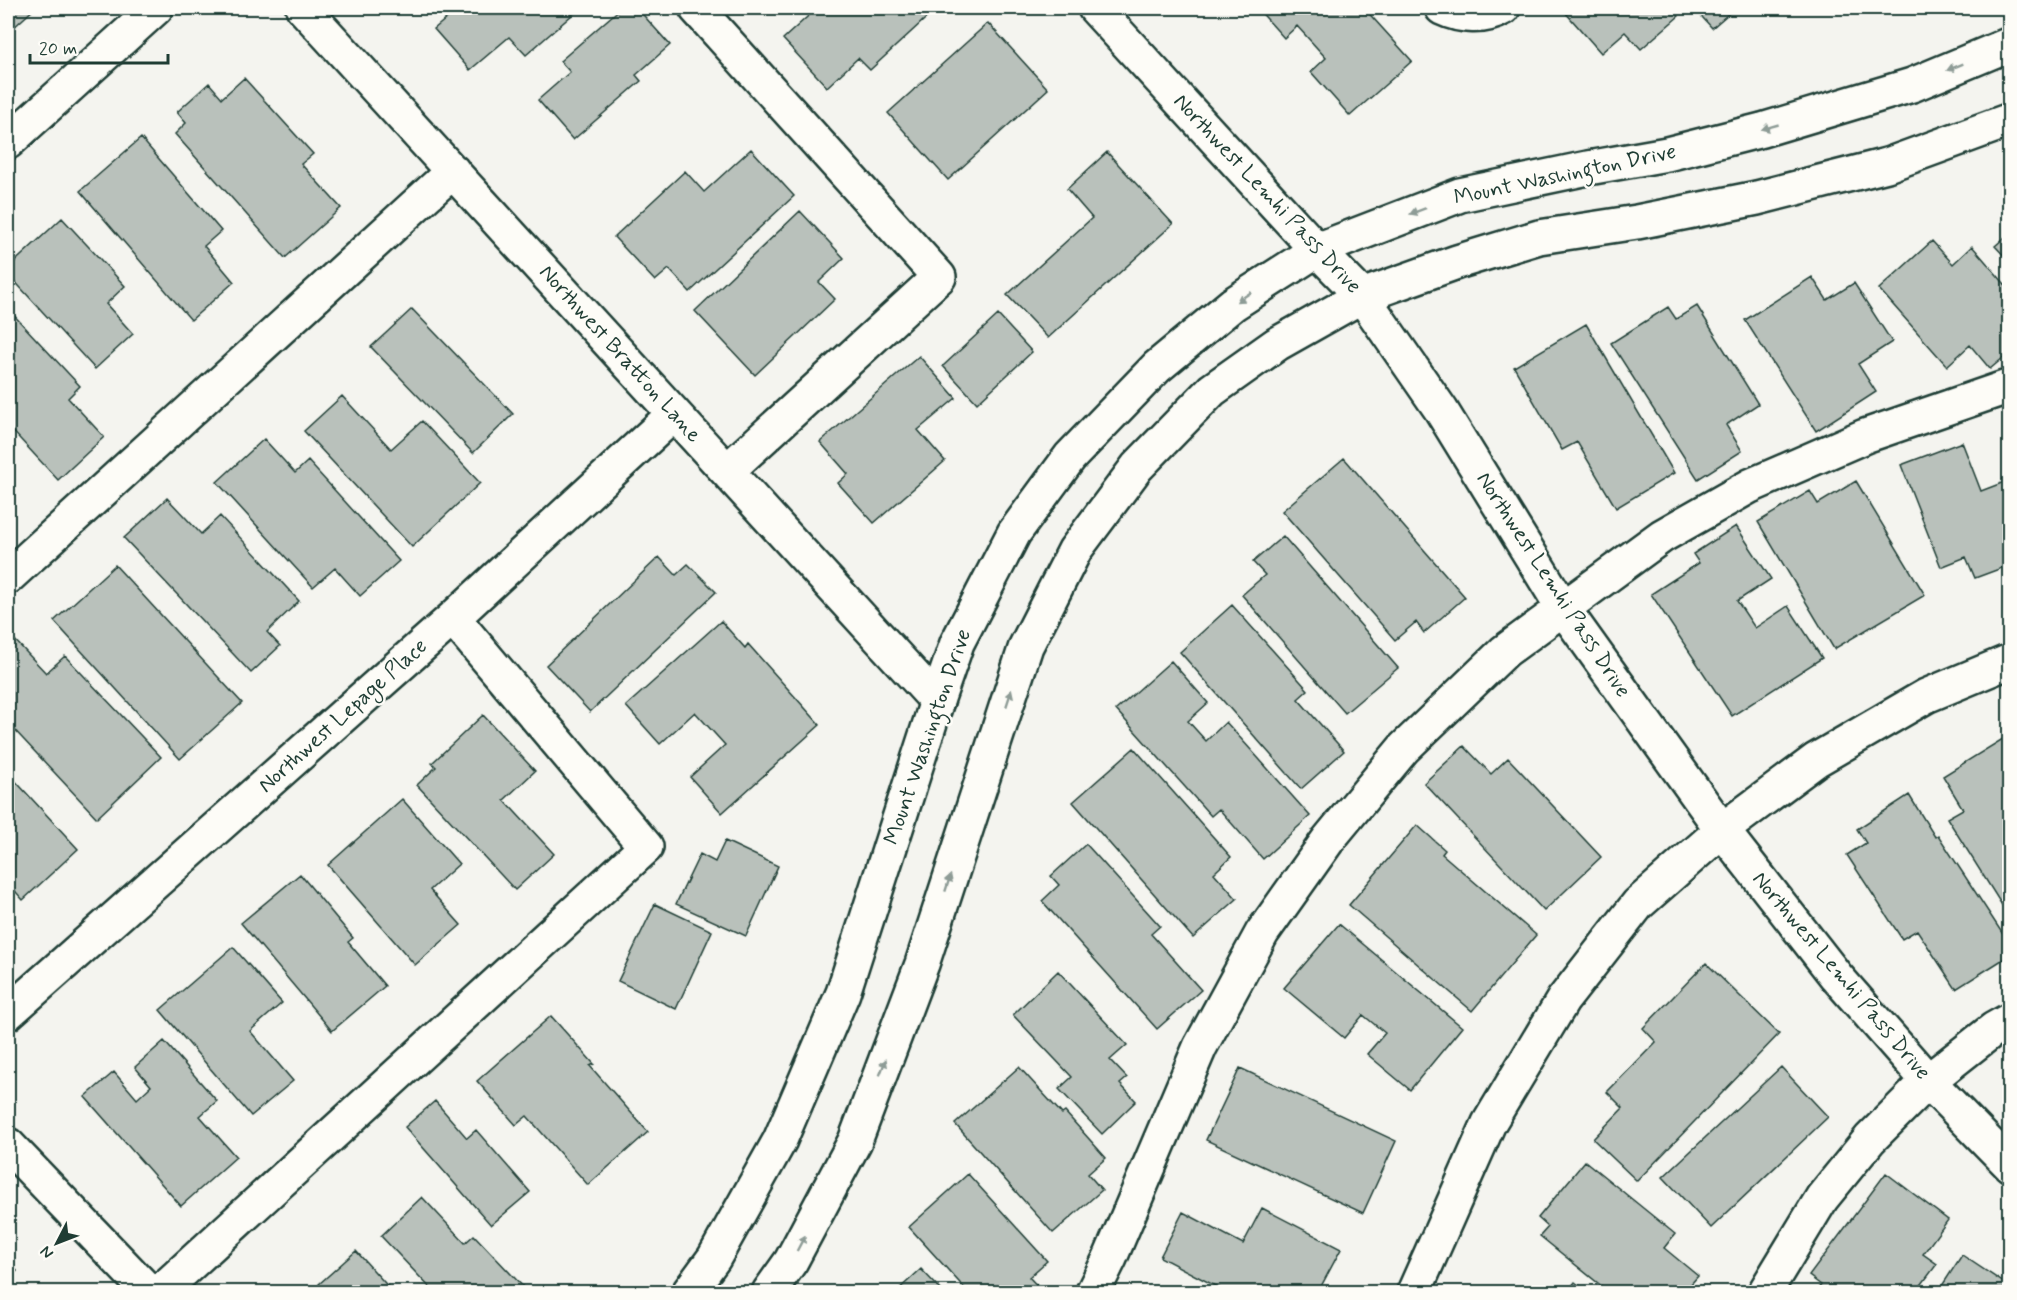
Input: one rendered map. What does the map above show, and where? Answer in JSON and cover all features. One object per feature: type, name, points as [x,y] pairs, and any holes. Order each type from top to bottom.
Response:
[{"type":"street","points":[[8,142],[156,8]]},
{"type":"street","name":"Northwest Bratton Lane","points":[[303,8],[937,701]]},
{"type":"street","points":[[696,8],[939,277],[727,471]]},
{"type":"street","name":"Northwest Lemhi Pass Drive","points":[[1095,8],[1362,296],[1441,410],[1563,608],[1722,830],[1836,976],[1928,1081],[2010,1165]]},
{"type":"street","points":[[1442,8],[1458,16],[1493,14],[1503,8]]},
{"type":"street","name":"Mount Washington Drive","points":[[689,1293],[714,1258],[780,1140],[843,993],[957,643],[1014,533],[1070,457],[1157,367],[1233,304],[1317,250],[1460,195],[1667,154],[1762,130],[1912,85],[2010,44]]},
{"type":"street","points":[[769,1293],[791,1261],[855,1141],[922,964],[1026,646],[1075,550],[1137,467],[1212,390],[1277,344],[1362,296],[1457,262],[1539,237],[1636,222],[1757,198],[1887,165],[2010,120]]},
{"type":"street","points":[[8,577],[453,171]]},
{"type":"street","points":[[1093,1293],[1200,1047],[1262,933],[1328,840],[1404,748],[1505,651],[1662,536],[1750,486],[1865,436],[2010,386]]},
{"type":"street","name":"Northwest Lepage Place","points":[[8,1013],[453,618],[674,414]]},
{"type":"street","points":[[160,1293],[646,847],[453,618]]},
{"type":"street","points":[[1414,1293],[1489,1123],[1563,1000],[1638,904],[1722,830],[1816,760],[1926,696],[2010,661]]},
{"type":"street","points":[[1765,1293],[1822,1198],[1870,1138],[1928,1081],[1994,1029],[2010,1020]]},
{"type":"street","points":[[8,1145],[149,1293]]},
{"type":"building","points":[[8,8],[35,8],[11,30],[8,26]]},
{"type":"building","points":[[459,8],[580,8],[526,55],[509,37],[470,70],[434,29]]},
{"type":"building","points":[[621,8],[637,8],[670,45],[636,75],[641,81],[573,140],[538,100],[570,72],[560,61]]},
{"type":"building","points":[[817,8],[937,8],[870,70],[858,58],[827,87],[783,39]]},
{"type":"building","points":[[1257,8],[1364,8],[1412,61],[1350,116],[1311,72],[1326,58],[1297,26],[1284,38]]},
{"type":"building","points":[[1570,8],[1672,8],[1679,16],[1641,49],[1625,32],[1601,53],[1565,12]]},
{"type":"building","points":[[1694,8],[1735,8],[1712,28]]},
{"type":"building","points":[[988,23],[1048,89],[948,180],[888,113]]},
{"type":"building","points":[[244,78],[313,154],[301,164],[341,208],[285,258],[175,134],[186,123],[177,112],[209,83],[222,98]]},
{"type":"building","points":[[141,138],[221,231],[204,246],[234,282],[191,320],[80,191]]},
{"type":"building","points":[[751,149],[794,196],[690,292],[669,269],[655,281],[614,237],[685,171],[704,192]]},
{"type":"building","points":[[1107,152],[1173,224],[1048,338],[1007,295],[1092,218],[1067,189]]},
{"type":"building","points":[[800,211],[844,258],[819,282],[835,299],[755,375],[695,311]]},
{"type":"building","points":[[62,218],[125,286],[106,304],[133,334],[95,369],[8,274],[8,268]]},
{"type":"building","points":[[2010,233],[2010,262],[1995,246]]},
{"type":"building","points":[[1932,241],[1953,264],[1972,246],[2010,290],[2010,352],[1990,369],[1970,345],[1947,366],[1879,289]]},
{"type":"building","points":[[1812,277],[1827,300],[1854,283],[1892,342],[1858,364],[1876,392],[1816,431],[1745,320]]},
{"type":"building","points":[[1697,306],[1758,404],[1726,425],[1742,451],[1698,479],[1611,343],[1668,307],[1676,319]]},
{"type":"building","points":[[8,309],[80,386],[68,398],[104,437],[58,480],[8,426]]},
{"type":"building","points":[[412,309],[513,414],[473,453],[371,347]]},
{"type":"building","points":[[998,315],[1032,352],[977,403],[943,366]]},
{"type":"building","points":[[1586,324],[1674,473],[1616,508],[1577,442],[1562,450],[1514,367]]},
{"type":"building","points":[[919,356],[956,398],[918,430],[945,461],[874,523],[838,483],[848,474],[820,442]]},
{"type":"building","points":[[342,396],[391,449],[422,421],[480,483],[412,547],[304,431]]},
{"type":"building","points":[[264,439],[295,473],[308,461],[399,561],[360,596],[335,568],[313,587],[217,482]]},
{"type":"building","points":[[1962,442],[1981,491],[2007,481],[2010,488],[2010,565],[1975,578],[1966,557],[1941,567],[1901,465]]},
{"type":"building","points":[[1344,458],[1465,597],[1424,633],[1416,622],[1395,640],[1282,511]]},
{"type":"building","points":[[1856,481],[1925,595],[1834,649],[1758,522],[1810,491],[1818,504]]},
{"type":"building","points":[[167,498],[201,534],[220,516],[299,601],[267,632],[280,646],[251,673],[124,538]]},
{"type":"building","points":[[1736,526],[1771,579],[1737,601],[1755,628],[1788,606],[1822,658],[1732,716],[1651,594],[1699,563],[1693,554]]},
{"type":"building","points":[[1283,536],[1398,668],[1345,713],[1242,595],[1265,575],[1253,562]]},
{"type":"building","points":[[659,557],[676,575],[688,564],[716,592],[590,712],[546,665]]},
{"type":"building","points":[[115,565],[242,703],[180,759],[54,621]]},
{"type":"building","points":[[1232,605],[1308,690],[1298,699],[1344,751],[1301,789],[1180,652]]},
{"type":"building","points":[[721,621],[745,648],[748,644],[820,725],[722,813],[690,777],[725,745],[695,712],[660,744],[626,706]]},
{"type":"building","points":[[9,634],[46,673],[65,656],[161,757],[97,818],[8,723]]},
{"type":"building","points":[[1171,661],[1208,703],[1188,721],[1206,741],[1226,722],[1310,816],[1263,859],[1219,809],[1211,816],[1116,710]]},
{"type":"building","points":[[483,715],[535,771],[504,800],[554,854],[515,890],[417,785],[436,767],[432,763]]},
{"type":"building","points":[[2006,737],[2010,742],[2010,918],[1947,818],[1963,809],[1943,776]]},
{"type":"building","points":[[1464,746],[1491,774],[1508,758],[1601,857],[1544,911],[1424,783]]},
{"type":"building","points":[[1134,748],[1231,857],[1214,873],[1237,899],[1193,938],[1073,802]]},
{"type":"building","points":[[8,773],[78,849],[23,900],[8,883]]},
{"type":"building","points":[[1909,795],[1935,837],[1938,835],[2010,945],[2010,955],[1956,989],[1917,930],[1902,939],[1847,855],[1866,843],[1857,829]]},
{"type":"building","points":[[402,799],[459,864],[430,890],[461,925],[415,965],[328,865]]},
{"type":"building","points":[[1417,825],[1445,850],[1442,854],[1536,935],[1472,1011],[1349,905]]},
{"type":"building","points":[[725,841],[778,866],[746,936],[676,904],[700,854],[715,862]]},
{"type":"building","points":[[1086,844],[1160,926],[1151,934],[1201,990],[1157,1029],[1042,901],[1059,885],[1051,876]]},
{"type":"building","points":[[300,874],[353,938],[348,942],[385,986],[332,1031],[241,923]]},
{"type":"building","points":[[655,904],[712,931],[676,1009],[618,981]]},
{"type":"building","points":[[1339,924],[1462,1027],[1410,1090],[1367,1054],[1385,1033],[1363,1015],[1344,1038],[1284,988]]},
{"type":"building","points":[[233,947],[282,1003],[250,1031],[293,1081],[251,1116],[160,1010]]},
{"type":"building","points":[[1706,963],[1779,1034],[1637,1181],[1593,1139],[1623,1108],[1607,1092],[1656,1042],[1643,1028]]},
{"type":"building","points":[[1058,971],[1127,1045],[1110,1060],[1127,1078],[1120,1084],[1136,1101],[1102,1134],[1059,1089],[1072,1077],[1013,1015]]},
{"type":"building","points":[[551,1016],[594,1064],[590,1066],[648,1132],[588,1185],[527,1116],[516,1125],[477,1081]]},
{"type":"building","points":[[164,1041],[217,1101],[200,1116],[236,1157],[181,1206],[85,1097],[114,1072],[137,1099],[151,1086],[135,1067]]},
{"type":"building","points":[[1019,1067],[1062,1114],[1065,1112],[1106,1158],[1088,1174],[1102,1190],[1053,1233],[955,1124]]},
{"type":"building","points":[[1781,1067],[1828,1117],[1711,1228],[1663,1177]]},
{"type":"building","points":[[1240,1068],[1396,1141],[1363,1213],[1206,1140]]},
{"type":"building","points":[[435,1101],[467,1138],[476,1130],[530,1192],[491,1225],[405,1127]]},
{"type":"building","points":[[1585,1161],[1675,1234],[1664,1248],[1698,1276],[1684,1292],[1609,1292],[1540,1236],[1548,1227],[1538,1218]]},
{"type":"building","points":[[1886,1173],[1948,1220],[1923,1254],[1937,1264],[1916,1292],[1815,1292],[1821,1285],[1809,1276]]},
{"type":"building","points":[[968,1174],[1047,1261],[1029,1277],[1043,1292],[968,1292],[909,1227]]},
{"type":"building","points":[[422,1197],[465,1243],[474,1235],[528,1292],[434,1292],[381,1236]]},
{"type":"building","points":[[1262,1208],[1341,1249],[1318,1292],[1227,1292],[1160,1257],[1183,1212],[1243,1244]]},
{"type":"building","points":[[356,1251],[393,1292],[326,1292],[319,1284]]},
{"type":"building","points":[[1962,1255],[2007,1285],[2002,1292],[1938,1292]]},
{"type":"building","points":[[8,1261],[17,1271],[8,1280]]},
{"type":"building","points":[[921,1269],[943,1292],[896,1292]]},
{"type":"building","points":[[1575,1282],[1588,1292],[1567,1292]]}]
